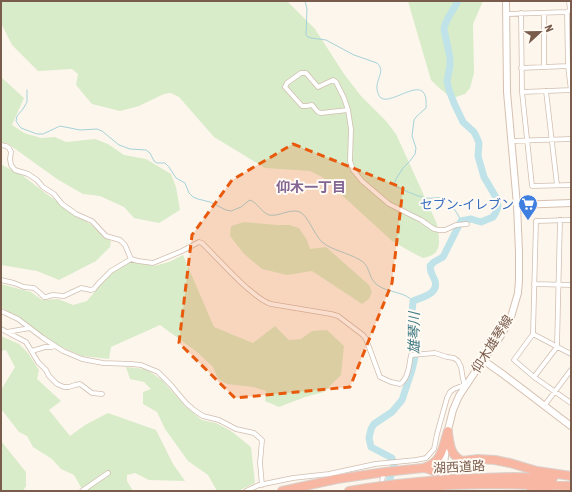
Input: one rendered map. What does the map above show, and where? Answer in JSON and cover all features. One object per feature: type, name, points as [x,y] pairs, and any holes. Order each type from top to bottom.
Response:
[{"type":"highway","points":[[448,431],[450,448],[457,458],[462,461]]},
{"type":"highway","points":[[423,468],[438,460],[448,431]]},
{"type":"highway","points":[[446,486],[448,470],[455,464],[462,461],[478,459],[495,460],[571,478]]},
{"type":"highway","points":[[282,491],[337,479],[423,468],[435,471],[446,486]]},
{"type":"highway","name":"湖西道路","points":[[390,491],[446,486],[513,477],[571,478]]},
{"type":"highway","name":"湖西道路","points":[[349,491],[397,484],[446,486],[494,484],[571,487]]},
{"type":"highway","points":[[437,491],[446,486]]},
{"type":"highway","points":[[531,491],[571,487]]},
{"type":"main road","name":"仰木雄琴線","points":[[446,486],[448,431],[459,396],[506,327],[517,298],[519,280],[517,205],[507,92],[506,1]]},
{"type":"main road","points":[[517,205],[571,203]]},
{"type":"main road","points":[[483,360],[571,426]]},
{"type":"street","points":[[522,92],[571,90],[568,66],[569,32],[567,12],[570,10],[569,1]]},
{"type":"street","points":[[506,14],[567,12]]},
{"type":"street","points":[[521,13],[522,92],[532,186],[571,185]]},
{"type":"street","points":[[544,13],[544,67]]},
{"type":"street","points":[[521,68],[568,66]]},
{"type":"street","points":[[348,110],[321,113],[318,112],[312,105],[304,107],[285,87],[286,84],[304,72],[318,87],[333,80],[336,82],[348,110],[351,129],[351,166],[362,181],[389,204],[421,220],[434,229],[445,230],[456,225],[467,224]]},
{"type":"street","points":[[546,91],[557,185]]},
{"type":"street","points":[[512,141],[571,139]]},
{"type":"street","points":[[1,145],[9,148],[11,152],[11,165],[15,170],[28,174],[37,180],[43,187],[54,194],[62,204],[76,214],[92,220],[106,236],[120,240],[125,245],[131,259]]},
{"type":"street","points":[[534,377],[556,347],[560,220]]},
{"type":"street","points":[[571,220],[536,221],[533,334],[514,360],[534,377],[571,403]]},
{"type":"street","points":[[1,280],[14,283],[24,288],[34,288],[44,298],[54,295],[64,296],[81,288],[91,290],[94,289],[111,271],[131,259],[153,263],[199,242],[202,243],[239,280],[265,302],[338,316],[366,339],[380,377],[400,384],[403,382],[409,367],[411,355],[419,354],[436,353],[454,358],[462,367],[465,386],[454,389],[450,392],[437,434],[434,450],[426,458],[369,465],[329,474],[294,478],[262,485],[246,491]]},
{"type":"street","points":[[534,284],[571,285]]},
{"type":"street","points":[[1,311],[18,319],[63,351],[82,359],[103,363],[141,365],[158,372],[186,403],[203,416],[219,420],[236,429],[254,433],[262,440],[260,463],[262,485]]},
{"type":"street","points":[[6,332],[30,328]]},
{"type":"street","points":[[1,330],[26,342],[38,362],[57,384],[64,387],[80,384],[92,393],[102,394]]},
{"type":"street","points":[[533,334],[571,354]]},
{"type":"street","points":[[32,351],[45,347],[52,348],[55,346]]},
{"type":"street","points":[[544,406],[569,376],[571,370]]},
{"type":"street","points":[[382,491],[385,463]]},
{"type":"street","points":[[82,491],[108,473]]},
{"type":"highlighted area","points":[[293,144],[403,188],[392,283],[350,387],[235,398],[179,343],[192,235],[232,180]]},
{"type":"green space","points":[[1,1],[287,1],[315,29],[344,74],[361,96],[386,121],[396,134],[437,224],[439,241],[436,252],[431,256],[423,258],[392,241],[322,177],[310,171],[265,168],[214,137],[179,97],[171,93],[164,94],[139,106],[120,111],[92,104],[76,85],[78,74],[72,69],[38,71],[12,45],[1,23]]},
{"type":"green space","points":[[408,1],[483,1],[473,24],[474,73],[470,88],[465,94],[456,97],[448,95],[431,80]]},
{"type":"green space","points":[[1,77],[24,98],[12,125],[24,133],[41,138],[55,137],[66,142],[95,139],[108,144],[124,155],[146,159],[171,174],[176,187],[180,210],[159,223],[134,218],[124,207],[100,196],[83,194],[57,179],[7,143],[1,143]]},
{"type":"green space","points":[[1,165],[22,175],[90,224],[111,241],[110,247],[96,261],[59,280],[37,271],[1,265]]},
{"type":"green space","points":[[244,222],[289,225],[299,228],[307,240],[310,249],[326,247],[369,285],[372,292],[369,299],[362,304],[312,271],[287,275],[262,269],[244,254],[230,236],[231,226]]},
{"type":"green space","points":[[183,255],[214,327],[253,343],[275,326],[289,340],[301,339],[312,331],[327,330],[344,346],[341,375],[324,392],[305,397],[279,407],[265,401],[266,391],[253,387],[227,384],[218,379],[213,367],[197,352],[160,325],[111,347],[109,359],[82,356],[57,345],[1,307],[1,284],[31,292],[42,300],[58,299],[73,305],[87,301],[110,273],[130,261],[154,266],[169,262]]},
{"type":"green space","points":[[1,336],[19,344],[28,353],[39,370],[37,379],[61,401],[49,410],[70,436],[85,425],[108,413],[156,430],[173,464],[185,481],[149,480],[135,473],[127,475],[127,481],[133,491],[83,491],[74,475],[61,469],[52,459],[33,447],[27,436],[19,432],[1,409],[1,390],[15,367],[6,350],[1,351]]},
{"type":"green space","points":[[126,367],[146,369],[162,380],[185,406],[202,420],[216,423],[231,431],[251,447],[255,483],[238,491],[217,491],[208,475],[188,461],[165,429],[157,412],[143,404],[143,392],[151,389],[144,382],[130,379]]},
{"type":"green space","points":[[1,441],[26,472],[26,486],[23,491],[1,491]]},
{"type":"waterway","points":[[305,1],[307,9],[306,35],[311,38],[326,40],[354,55],[377,63],[381,70],[377,85],[378,94],[381,98],[387,99],[409,91],[422,91],[425,97],[426,108],[414,120],[412,136],[416,148],[415,154],[403,168],[394,185],[407,192],[422,197],[444,199],[453,207],[461,221]]},
{"type":"waterway","name":"雄琴川","points":[[389,489],[389,481],[394,467],[392,458],[371,447],[369,438],[374,424],[392,412],[402,400],[412,370],[415,357],[412,313],[413,301],[429,294],[435,289],[436,285],[430,266],[443,257],[461,221],[471,219],[481,222],[493,217],[498,207],[497,199],[484,177],[478,156],[479,143],[477,138],[474,132],[463,122],[454,103],[447,81],[450,58],[444,29],[448,18],[458,1]]},
{"type":"waterway","points":[[27,90],[27,102],[17,116],[16,121],[21,128],[37,134],[43,134],[60,126],[80,130],[97,129],[102,131],[119,145],[130,149],[146,150],[150,153],[154,161],[157,163],[165,163],[176,178],[185,183],[189,193],[193,197],[231,211],[241,207],[250,200],[269,215],[277,215],[292,211],[300,212],[306,217],[322,242],[363,262],[378,286],[406,296],[413,301]]},
{"type":"place","name":"セブン-イレブン","points":[[528,221]]},
{"type":"district","name":"仰木一丁目","points":[[311,187]]}]
